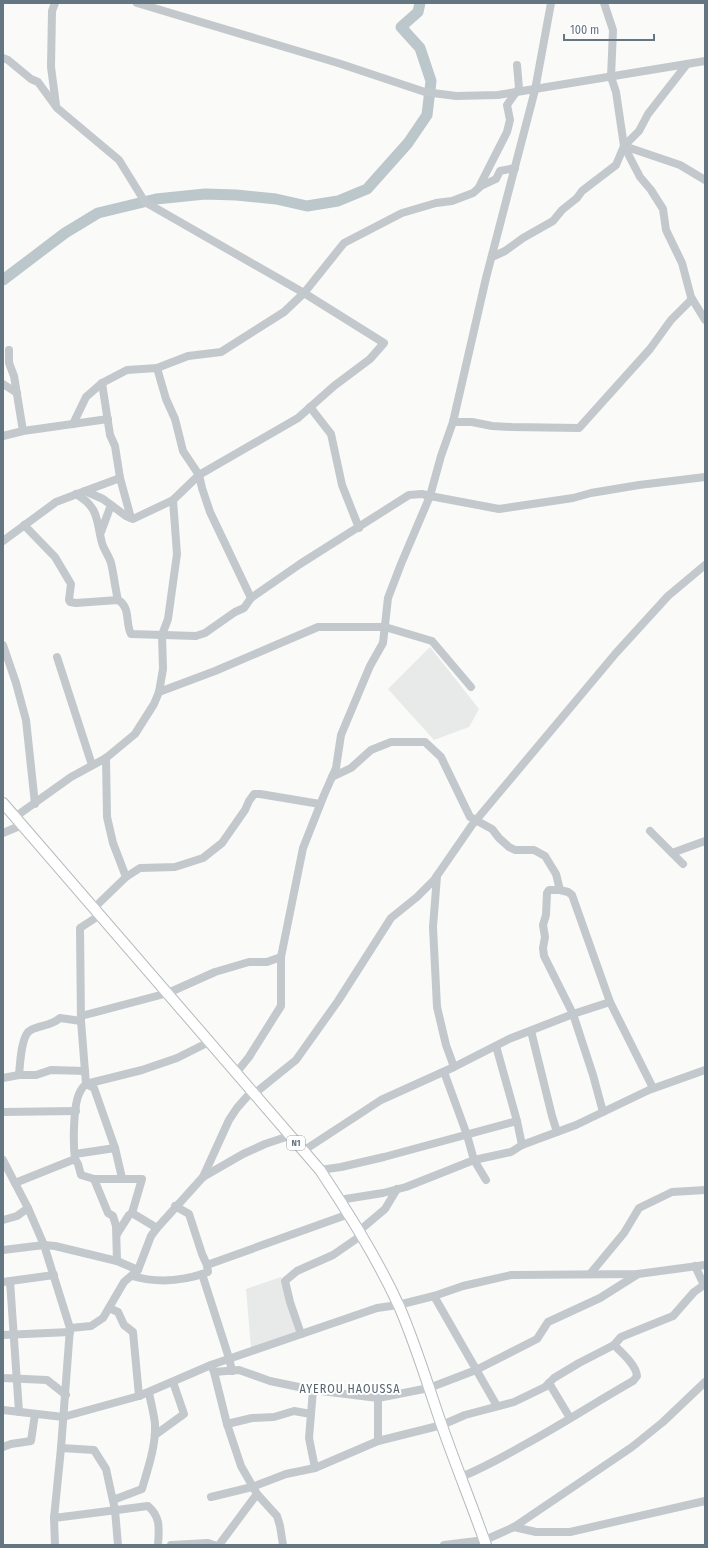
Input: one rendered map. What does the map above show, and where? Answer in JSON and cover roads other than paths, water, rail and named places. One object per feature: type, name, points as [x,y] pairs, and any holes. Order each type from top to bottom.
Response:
[{"type":"main road","name":"N1","points":[[3,803],[168,993],[289,1136],[320,1170],[349,1214],[379,1266],[398,1305],[413,1341],[485,1543]]},
{"type":"street","points":[[55,3],[52,11],[51,67],[57,108]]},
{"type":"street","points":[[137,3],[331,61],[425,92],[456,96],[516,93],[705,61]]},
{"type":"street","points":[[236,1073],[249,1057],[281,1006],[281,957],[303,848],[336,768],[341,735],[370,666],[383,643],[388,598],[430,496],[441,456],[453,422],[492,257],[535,90],[551,3]]},
{"type":"street","points":[[604,3],[613,30],[610,77],[616,92],[624,146],[640,177],[651,190],[662,209],[666,230],[682,263],[686,285],[692,300],[705,320]]},
{"type":"street","points":[[3,58],[8,60],[31,79],[38,82],[57,108],[119,160],[145,202],[304,293],[384,343],[370,359],[334,386],[298,418],[199,475],[173,500],[133,519],[103,499],[85,491]]},
{"type":"street","points":[[492,257],[505,251],[522,238],[553,221],[562,210],[577,198],[582,191],[616,164],[624,146],[639,131],[648,114],[660,97],[687,64]]},
{"type":"street","points":[[479,188],[507,132],[510,120],[507,105],[519,88],[517,65]]},
{"type":"street","points":[[624,146],[680,165],[705,180]]},
{"type":"street","points":[[73,424],[86,397],[102,383],[127,370],[157,368],[188,356],[221,352],[284,312],[304,293],[344,243],[402,213],[436,203],[452,201],[473,193],[496,179],[500,171],[515,168]]},
{"type":"street","points":[[453,422],[472,422],[492,426],[512,427],[579,428],[650,349],[671,320],[692,300]]},
{"type":"street","points":[[3,354],[9,350],[9,363],[14,376],[23,431]]},
{"type":"street","points":[[157,368],[166,399],[175,419],[183,450],[199,475],[210,512],[251,598]]},
{"type":"street","points":[[102,383],[110,435],[115,446],[120,478],[131,518]]},
{"type":"street","points":[[3,384],[16,393]]},
{"type":"street","points":[[310,407],[331,434],[342,485],[359,528]]},
{"type":"street","points":[[3,436],[23,431],[108,419]]},
{"type":"street","points":[[24,525],[55,558],[71,584],[70,602],[76,603],[118,600],[122,602],[126,608],[128,627],[131,634],[200,635],[244,608],[251,598],[265,590],[300,564],[409,496],[422,494],[499,509],[573,498],[639,484],[705,477]]},
{"type":"street","points":[[3,541],[56,502],[120,478]]},
{"type":"street","points":[[76,494],[83,498],[95,513],[102,545],[110,562],[118,600]]},
{"type":"street","points":[[3,833],[35,804],[71,777],[106,758],[135,734],[154,704],[159,692],[163,669],[162,635],[168,619],[176,554],[173,500]]},
{"type":"street","points":[[100,535],[111,504]]},
{"type":"street","points":[[203,1178],[228,1120],[237,1108],[253,1093],[296,1060],[338,1001],[391,918],[417,897],[437,876],[476,821],[621,647],[668,596],[705,566]]},
{"type":"street","points":[[159,692],[215,671],[318,627],[385,627],[432,641],[471,687]]},
{"type":"street","points":[[3,645],[16,683],[26,720],[35,804]]},
{"type":"street","points":[[57,657],[92,765]]},
{"type":"street","points":[[332,777],[351,768],[372,750],[391,742],[425,742],[441,757],[470,817],[492,828],[499,838],[509,847],[515,850],[534,850],[545,856],[556,874],[560,890]]},
{"type":"street","points":[[106,758],[107,816],[113,844],[126,877]]},
{"type":"street","points":[[86,1084],[81,1019],[80,928],[97,912],[126,877],[140,868],[175,867],[204,858],[222,843],[245,810],[254,794],[320,804]]},
{"type":"street","points":[[650,832],[684,864]]},
{"type":"street","points":[[672,853],[705,841]]},
{"type":"street","points":[[437,876],[433,931],[437,1007],[446,1045],[454,1067]]},
{"type":"street","points":[[603,1112],[593,1075],[573,1014],[544,956],[543,948],[545,937],[543,925],[546,915],[547,893],[549,890],[560,890],[568,892],[572,895],[610,1002],[653,1088]]},
{"type":"street","points":[[19,1075],[25,1036],[29,1031],[55,1023],[60,1018],[81,1019],[168,993],[215,972],[249,962],[267,962],[281,957]]},
{"type":"street","points":[[303,1151],[381,1100],[444,1072],[509,1039],[573,1014],[610,1002]]},
{"type":"street","points":[[531,1031],[557,1132]]},
{"type":"street","points":[[117,1234],[129,1215],[132,1213],[142,1179],[94,1179],[81,1176],[75,1157],[76,1111],[79,1092],[86,1084],[149,1068],[177,1058],[209,1042]]},
{"type":"street","points":[[496,1046],[517,1121],[522,1145]]},
{"type":"street","points":[[3,1078],[19,1075],[36,1075],[51,1070],[85,1071]]},
{"type":"street","points":[[339,1200],[406,1187],[474,1160],[511,1152],[522,1145],[576,1126],[653,1088],[705,1070]]},
{"type":"street","points":[[444,1072],[467,1135],[474,1160],[486,1180]]},
{"type":"street","points":[[86,1084],[94,1088],[114,1148],[122,1178]]},
{"type":"street","points":[[3,1112],[76,1111]]},
{"type":"street","points":[[320,1170],[384,1157],[517,1121]]},
{"type":"street","points":[[3,1335],[70,1330],[91,1326],[103,1318],[124,1282],[138,1270],[151,1236],[156,1228],[175,1206],[203,1178],[243,1154],[265,1144],[289,1136]]},
{"type":"street","points":[[15,1183],[75,1157],[114,1148]]},
{"type":"street","points":[[3,1160],[28,1208],[44,1245],[70,1330],[62,1448],[54,1518],[55,1545]]},
{"type":"street","points":[[94,1179],[108,1214],[113,1216],[116,1226],[117,1261]]},
{"type":"street","points":[[301,1334],[290,1302],[285,1281],[298,1271],[333,1255],[360,1233],[385,1209],[397,1189]]},
{"type":"street","points":[[590,1274],[624,1233],[639,1208],[672,1192],[705,1190]]},
{"type":"street","points":[[132,1276],[144,1280],[185,1280],[208,1272],[207,1265],[189,1214],[175,1206]]},
{"type":"street","points":[[3,1220],[17,1216],[28,1208]]},
{"type":"street","points":[[132,1213],[156,1228]]},
{"type":"street","points":[[207,1265],[349,1214]]},
{"type":"street","points":[[3,1250],[44,1245],[117,1261],[138,1270]]},
{"type":"street","points":[[3,1410],[63,1417],[149,1393],[173,1382],[212,1369],[229,1358],[377,1308],[398,1305],[434,1296],[463,1286],[511,1275],[638,1274],[705,1265]]},
{"type":"street","points":[[211,1498],[252,1487],[286,1474],[315,1468],[378,1441],[442,1425],[465,1415],[514,1402],[545,1387],[554,1378],[614,1345],[621,1338],[673,1316],[694,1292],[704,1284],[695,1266]]},
{"type":"street","points":[[202,1274],[232,1371]]},
{"type":"street","points":[[212,1369],[232,1371],[239,1370],[270,1381],[314,1390],[378,1398],[429,1388],[476,1370],[536,1339],[548,1322],[600,1298],[638,1274]]},
{"type":"street","points":[[19,1412],[14,1334],[6,1281],[54,1275]]},
{"type":"street","points":[[434,1296],[497,1406]]},
{"type":"street","points":[[109,1308],[118,1312],[124,1325],[133,1332],[139,1396]]},
{"type":"street","points":[[461,1477],[483,1468],[633,1381],[637,1376],[637,1373],[632,1364],[614,1345]]},
{"type":"street","points":[[212,1369],[227,1424],[241,1466],[257,1494],[277,1516],[280,1526],[282,1545]]},
{"type":"street","points":[[3,1378],[47,1380],[66,1395]]},
{"type":"street","points":[[155,1435],[184,1414],[173,1382]]},
{"type":"street","points":[[444,1545],[485,1543],[514,1527],[632,1447],[664,1422],[705,1382]]},
{"type":"street","points":[[549,1383],[570,1418]]},
{"type":"street","points":[[314,1390],[309,1438],[315,1468]]},
{"type":"street","points":[[113,1500],[142,1489],[152,1454],[155,1435],[155,1423],[149,1393]]},
{"type":"street","points":[[378,1398],[378,1441]]},
{"type":"street","points":[[227,1424],[252,1418],[274,1417],[294,1411],[311,1414]]},
{"type":"street","points":[[3,1447],[10,1444],[31,1441],[35,1414]]},
{"type":"street","points":[[62,1448],[94,1450],[106,1469],[115,1510],[118,1545]]},
{"type":"street","points":[[219,1545],[257,1494]]},
{"type":"street","points":[[514,1527],[536,1532],[570,1532],[705,1501]]},
{"type":"street","points":[[54,1518],[148,1506],[154,1511],[159,1525],[158,1545]]},
{"type":"street","points":[[171,1545],[208,1543],[214,1545]]},
{"type":"waterway","points":[[3,280],[65,233],[98,213],[156,199],[205,194],[276,199],[307,206],[338,201],[367,189],[408,143],[427,115],[431,81],[420,48],[401,27],[418,12],[420,3]]},
{"type":"district","name":"AYEROU HAOUSSA","points":[[350,1389]]}]
